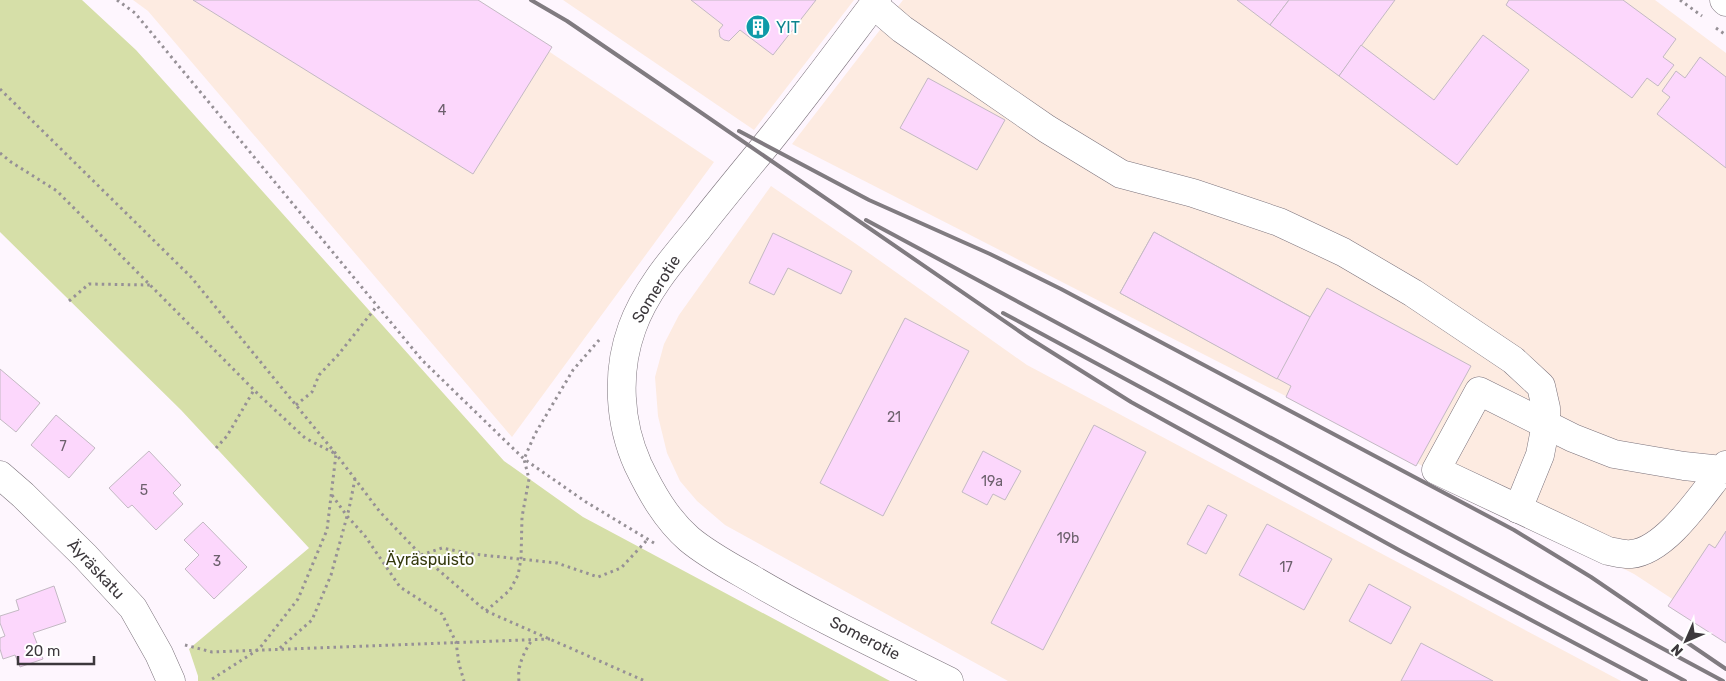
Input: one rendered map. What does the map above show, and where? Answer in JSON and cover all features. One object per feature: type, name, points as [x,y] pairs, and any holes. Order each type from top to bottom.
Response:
[{"type":"street","points":[[875,2],[902,29],[1023,112],[1121,174],[1193,194],[1279,222],[1343,252],[1412,293],[1514,360],[1541,386],[1546,408],[1546,424],[1540,455],[1518,508]]},
{"type":"street","name":"Somerotie","points":[[875,2],[791,113],[678,252],[644,302],[632,328],[624,358],[621,384],[623,414],[632,451],[645,480],[673,523],[688,538],[707,553],[778,594],[949,681]]},
{"type":"street","points":[[1479,390],[1573,438],[1614,454],[1684,466],[1724,468],[1669,535],[1649,548],[1631,555],[1608,551],[1436,470],[1479,390]]},
{"type":"street","name":"Äyräskatu","points":[[0,474],[85,556],[133,608],[159,654],[171,681]]},
{"type":"path","points":[[117,0],[136,13],[422,360],[524,459],[586,502],[657,546]]},
{"type":"path","points":[[0,89],[191,277],[336,454],[380,512],[421,555],[486,611],[645,681]]},
{"type":"path","points":[[0,153],[57,192],[254,390],[305,438],[336,454]]},
{"type":"path","points":[[70,301],[89,284],[150,285]]},
{"type":"path","points":[[296,405],[312,392],[319,375],[338,355],[377,306]]},
{"type":"path","points":[[486,611],[510,590],[518,575],[521,559],[522,517],[529,479],[524,459],[535,434],[573,370],[601,338]]},
{"type":"path","points":[[216,448],[227,436],[254,390]]},
{"type":"path","points":[[209,681],[260,649],[298,599],[327,530],[336,454]]},
{"type":"path","points":[[280,648],[312,620],[331,575],[355,478]]},
{"type":"path","points":[[331,495],[365,536],[400,587],[442,614],[456,642],[464,681]]},
{"type":"path","points":[[421,555],[442,548],[473,554],[557,563],[598,577],[621,568],[648,539]]},
{"type":"path","points":[[148,636],[212,652],[550,639]]},
{"type":"path","points":[[519,681],[518,677],[523,654],[532,640]]},
{"type":"shaded area","points":[[133,0],[472,0],[714,162],[512,437],[148,11]]},
{"type":"shaded area","points":[[563,0],[854,0],[754,130]]},
{"type":"shaded area","points":[[903,0],[1655,0],[1726,53],[1726,634],[1634,574],[792,144]]},
{"type":"shaded area","points":[[771,186],[1027,365],[1621,681],[1008,681],[725,525],[697,501],[680,481],[667,453],[658,416],[655,377],[664,344],[679,315]]},
{"type":"green space","name":"Äyräspuisto","points":[[0,0],[82,0],[136,50],[504,461],[583,517],[890,681],[198,681],[189,649],[309,548],[181,410],[0,232]]},
{"type":"building","points":[[193,0],[478,0],[552,47],[473,174]]},
{"type":"building","name":"YIT","points":[[691,0],[816,0],[773,55],[740,30],[729,41],[724,40],[720,37],[719,30],[723,25]]},
{"type":"building","points":[[1237,0],[1289,0],[1270,25]]},
{"type":"building","points":[[1289,0],[1395,0],[1339,76],[1270,25]]},
{"type":"building","points":[[1509,0],[1623,0],[1676,39],[1663,57],[1674,65],[1658,86],[1647,78],[1632,98],[1506,5]]},
{"type":"building","points":[[1483,35],[1529,70],[1457,165],[1339,76],[1361,45],[1434,100]]},
{"type":"building","points":[[1700,57],[1726,77],[1726,168],[1657,114],[1670,97],[1662,91],[1676,71],[1685,78]]},
{"type":"building","points":[[928,78],[1005,120],[977,170],[900,128]]},
{"type":"building","points":[[1154,232],[1310,317],[1327,288],[1471,366],[1416,466],[1286,397],[1291,386],[1120,293]]},
{"type":"building","points":[[1154,232],[1310,317],[1277,379],[1120,293]]},
{"type":"building","points":[[773,233],[852,271],[841,294],[788,268],[774,295],[749,283]]},
{"type":"building","points":[[905,318],[969,351],[883,516],[820,483]]},
{"type":"building","points":[[0,369],[40,403],[16,432],[0,419]]},
{"type":"building","points":[[56,415],[95,448],[69,478],[31,445]]},
{"type":"building","points":[[1094,425],[1146,452],[1043,650],[991,623]]},
{"type":"building","points":[[149,451],[181,485],[173,493],[183,504],[156,530],[132,505],[128,508],[109,488]]},
{"type":"building","points":[[983,451],[1021,471],[1005,500],[993,494],[987,505],[962,492]]},
{"type":"building","points":[[1208,505],[1227,515],[1206,554],[1187,544]]},
{"type":"building","points":[[203,522],[247,567],[214,599],[185,569],[199,555],[184,540]]},
{"type":"building","points":[[1267,524],[1332,559],[1304,610],[1239,575]]},
{"type":"building","points":[[1726,531],[1726,643],[1668,606],[1709,544],[1715,548]]},
{"type":"building","points":[[1369,584],[1411,607],[1391,644],[1349,621]]},
{"type":"building","points":[[54,586],[66,622],[33,633],[43,659],[20,667],[15,655],[3,659],[0,649],[0,638],[5,636],[0,623],[0,616],[19,610],[16,600]]},
{"type":"building","points":[[1421,643],[1493,681],[1401,681]]},
{"type":"railway","points":[[531,0],[567,21],[1029,338],[1131,402],[1399,550],[1646,681]]},
{"type":"railway","points":[[739,131],[869,200],[990,254],[1061,289],[1514,530],[1591,577],[1726,669]]},
{"type":"railway","points":[[866,220],[1723,681]]},
{"type":"railway","points":[[1003,313],[1685,681]]},
{"type":"place","name":"YIT","points":[[758,27]]}]
